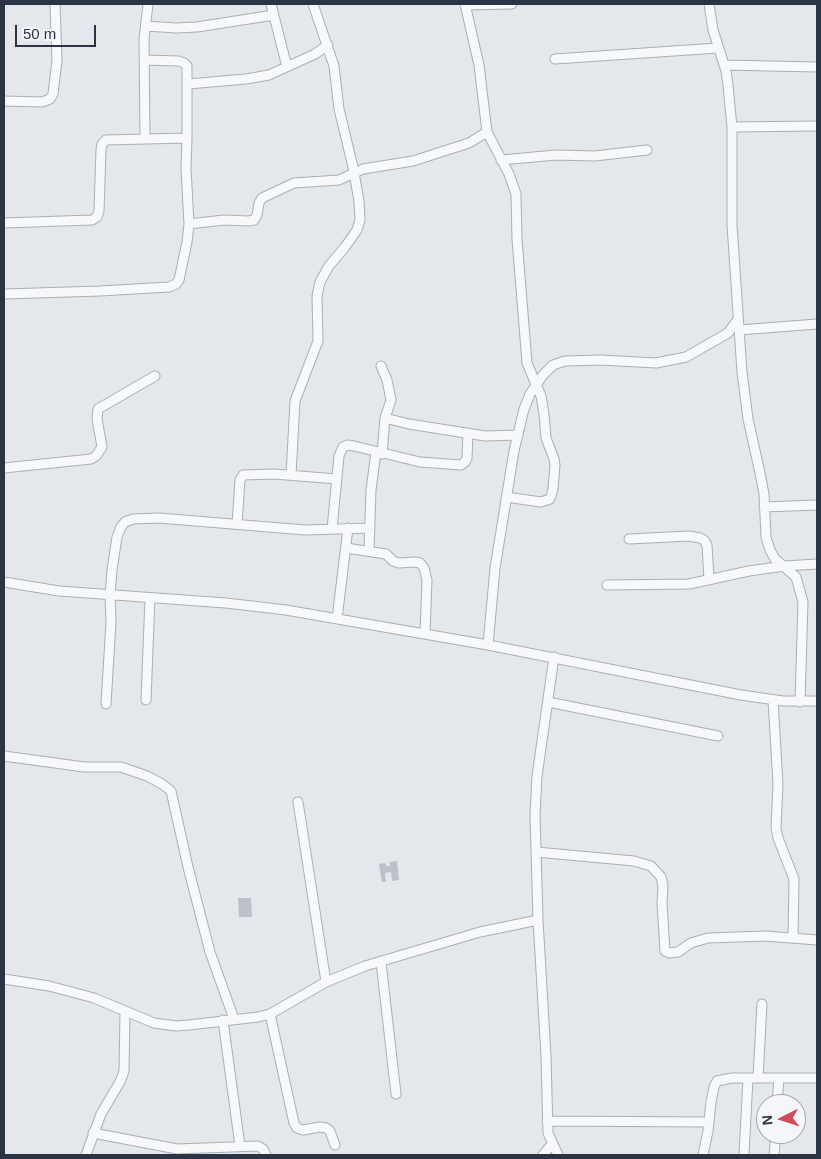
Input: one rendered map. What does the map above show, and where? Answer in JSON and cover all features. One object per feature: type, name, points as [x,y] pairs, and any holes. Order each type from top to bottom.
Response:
[{"type":"street","points":[[4,101],[42,102],[46,101],[53,94],[57,60],[55,4]]},
{"type":"street","points":[[145,139],[144,39],[148,4]]},
{"type":"street","points":[[271,4],[287,67]]},
{"type":"street","points":[[291,475],[296,401],[318,340],[317,296],[320,282],[323,274],[357,230],[360,220],[359,201],[341,121],[336,79],[328,45],[314,4]]},
{"type":"street","points":[[506,497],[541,502],[550,499],[554,481],[554,459],[546,438],[541,396],[529,370],[526,355],[517,239],[516,194],[512,180],[486,132],[479,66],[465,5],[512,4]]},
{"type":"street","points":[[709,4],[712,30],[724,65],[728,86],[732,127],[731,203],[739,330],[748,419],[760,473],[766,537],[775,559],[796,577],[803,602],[800,702]]},
{"type":"street","points":[[146,26],[197,27],[274,15]]},
{"type":"street","points":[[188,84],[260,78],[278,72],[315,54],[328,45]]},
{"type":"street","points":[[555,59],[718,48]]},
{"type":"street","points":[[4,294],[169,287],[176,284],[187,242],[189,224],[186,168],[187,66],[174,60],[144,60]]},
{"type":"street","points":[[724,65],[817,67]]},
{"type":"street","points":[[732,127],[817,126]]},
{"type":"street","points":[[189,224],[224,220],[254,220],[262,198],[294,183],[339,180],[354,172],[412,161],[468,142],[486,132]]},
{"type":"street","points":[[4,223],[92,220],[97,217],[99,211],[102,144],[106,140],[187,138]]},
{"type":"street","points":[[501,160],[556,155],[595,156],[647,150]]},
{"type":"street","points":[[488,645],[493,586],[506,497],[518,435],[524,409],[536,384],[548,368],[566,361],[600,360],[656,363],[686,357],[728,333],[738,318]]},
{"type":"street","points":[[739,330],[817,324]]},
{"type":"street","points":[[369,550],[372,474],[379,453],[385,418],[391,400],[387,380],[380,366]]},
{"type":"street","points":[[4,468],[91,459],[96,456],[102,447],[97,419],[98,409],[155,376]]},
{"type":"street","points":[[385,418],[409,424],[491,436],[518,435]]},
{"type":"street","points":[[332,529],[339,456],[343,447],[348,445],[354,446],[420,462],[461,465],[467,458],[468,433]]},
{"type":"street","points":[[237,524],[240,480],[243,475],[263,473],[337,479]]},
{"type":"street","points":[[764,507],[817,505]]},
{"type":"street","points":[[106,704],[111,622],[110,595],[117,537],[121,526],[125,522],[144,518],[297,529],[370,528]]},
{"type":"street","points":[[337,619],[348,528]]},
{"type":"street","points":[[629,539],[689,536],[704,540],[707,545],[709,580]]},
{"type":"street","points":[[346,548],[386,554],[399,564],[415,562],[424,568],[427,580],[424,634]]},
{"type":"street","points":[[607,585],[701,583],[740,572],[817,564]]},
{"type":"street","points":[[4,582],[59,591],[226,603],[286,610],[554,657],[773,700],[817,701]]},
{"type":"street","points":[[146,700],[150,598]]},
{"type":"street","points":[[554,657],[537,776],[535,815],[538,920],[546,1056],[547,1120],[548,1133],[558,1155]]},
{"type":"street","points":[[773,700],[778,784],[776,828],[778,838],[794,878],[792,938]]},
{"type":"street","points":[[548,702],[718,736]]},
{"type":"street","points":[[4,756],[84,767],[121,767],[147,776],[172,791],[188,867],[206,937],[234,1019]]},
{"type":"street","points":[[298,802],[326,982]]},
{"type":"street","points":[[536,852],[634,861],[652,866],[661,878],[663,886],[665,951],[669,953],[678,952],[691,943],[708,938],[740,936],[817,940]]},
{"type":"street","points":[[4,979],[63,989],[107,1002],[162,1025],[188,1025],[270,1014],[326,982],[349,972],[480,932],[538,920]]},
{"type":"street","points":[[381,962],[396,1094]]},
{"type":"street","points":[[758,1078],[762,1004]]},
{"type":"street","points":[[86,1155],[101,1114],[121,1080],[124,1071],[125,1011]]},
{"type":"street","points":[[270,1014],[294,1123],[303,1130],[320,1127],[326,1128],[330,1131],[335,1145]]},
{"type":"street","points":[[223,1020],[240,1146]]},
{"type":"street","points":[[703,1155],[714,1087],[717,1081],[732,1078],[817,1078]]},
{"type":"street","points":[[744,1155],[748,1078]]},
{"type":"street","points":[[778,1094],[779,1078]]},
{"type":"street","points":[[547,1120],[708,1122]]},
{"type":"street","points":[[93,1134],[177,1148],[258,1146],[263,1149],[266,1155]]},
{"type":"street","points":[[543,1155],[552,1144]]},
{"type":"building","points":[[397,861],[399,880],[392,881],[391,872],[385,873],[386,882],[382,882],[379,864],[385,863],[386,866],[390,866],[390,862]]},
{"type":"building","points":[[238,898],[251,898],[252,917],[239,917]]}]
